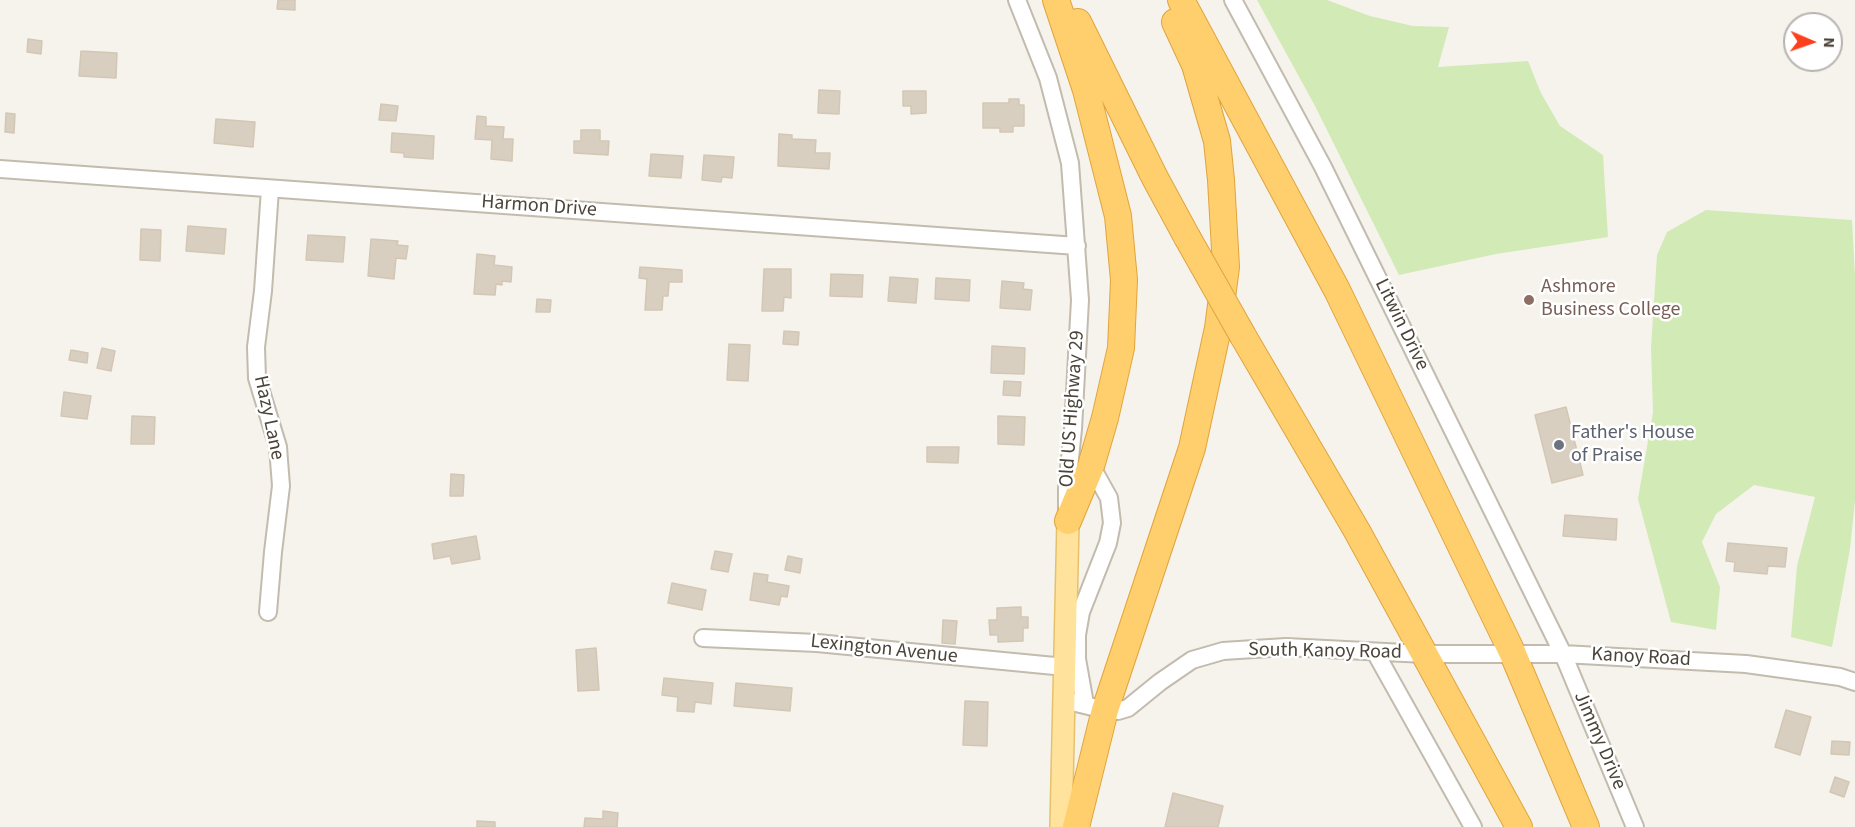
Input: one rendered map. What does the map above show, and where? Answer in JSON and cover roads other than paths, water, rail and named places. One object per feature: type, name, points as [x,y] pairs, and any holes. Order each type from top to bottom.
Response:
[{"type":"highway","points":[[1056,0],[1086,90],[1118,216],[1124,280],[1121,348],[1105,418],[1091,466],[1068,521]]},
{"type":"highway","points":[[1068,0],[1095,58],[1187,237],[1357,531],[1519,827]]},
{"type":"highway","points":[[1076,827],[1085,705],[1192,448],[1218,328],[1226,267],[1217,141],[1195,65],[1165,0]]},
{"type":"highway","points":[[1181,0],[1337,290],[1513,654],[1586,827]]},
{"type":"main road","name":"Old US Highway 29","points":[[1061,827],[1085,705],[1065,667],[1068,521]]},
{"type":"street","name":"Old US Highway 29","points":[[1017,0],[1048,78],[1070,163],[1080,300],[1073,429],[1067,488],[1068,521]]},
{"type":"street","name":"Litwin Drive","points":[[1233,0],[1323,167],[1563,654]]},
{"type":"street","name":"Harmon Drive","points":[[0,169],[1077,246]]},
{"type":"street","name":"Hazy Lane","points":[[268,612],[281,486],[278,447],[257,378],[256,347],[263,291],[270,189]]},
{"type":"street","points":[[1073,429],[1109,498],[1112,523],[1108,543],[1081,612],[1077,635],[1077,659],[1085,705]]},
{"type":"street","name":"Lexington Avenue","points":[[703,638],[817,643],[1065,667]]},
{"type":"street","name":"South Kanoy Road","points":[[1085,705],[1118,711],[1128,708],[1192,660],[1223,651],[1286,647],[1425,654]]},
{"type":"street","points":[[1375,652],[1473,827]]},
{"type":"street","name":"Kanoy Road","points":[[1425,654],[1563,654],[1746,664],[1840,677],[1855,682]]},
{"type":"street","name":"Jimmy Drive","points":[[1563,654],[1635,827]]},
{"type":"place","name":"Ashmore Business College","points":[[1529,300]]},
{"type":"place","name":"Father's House of Praise","points":[[1559,445]]}]
